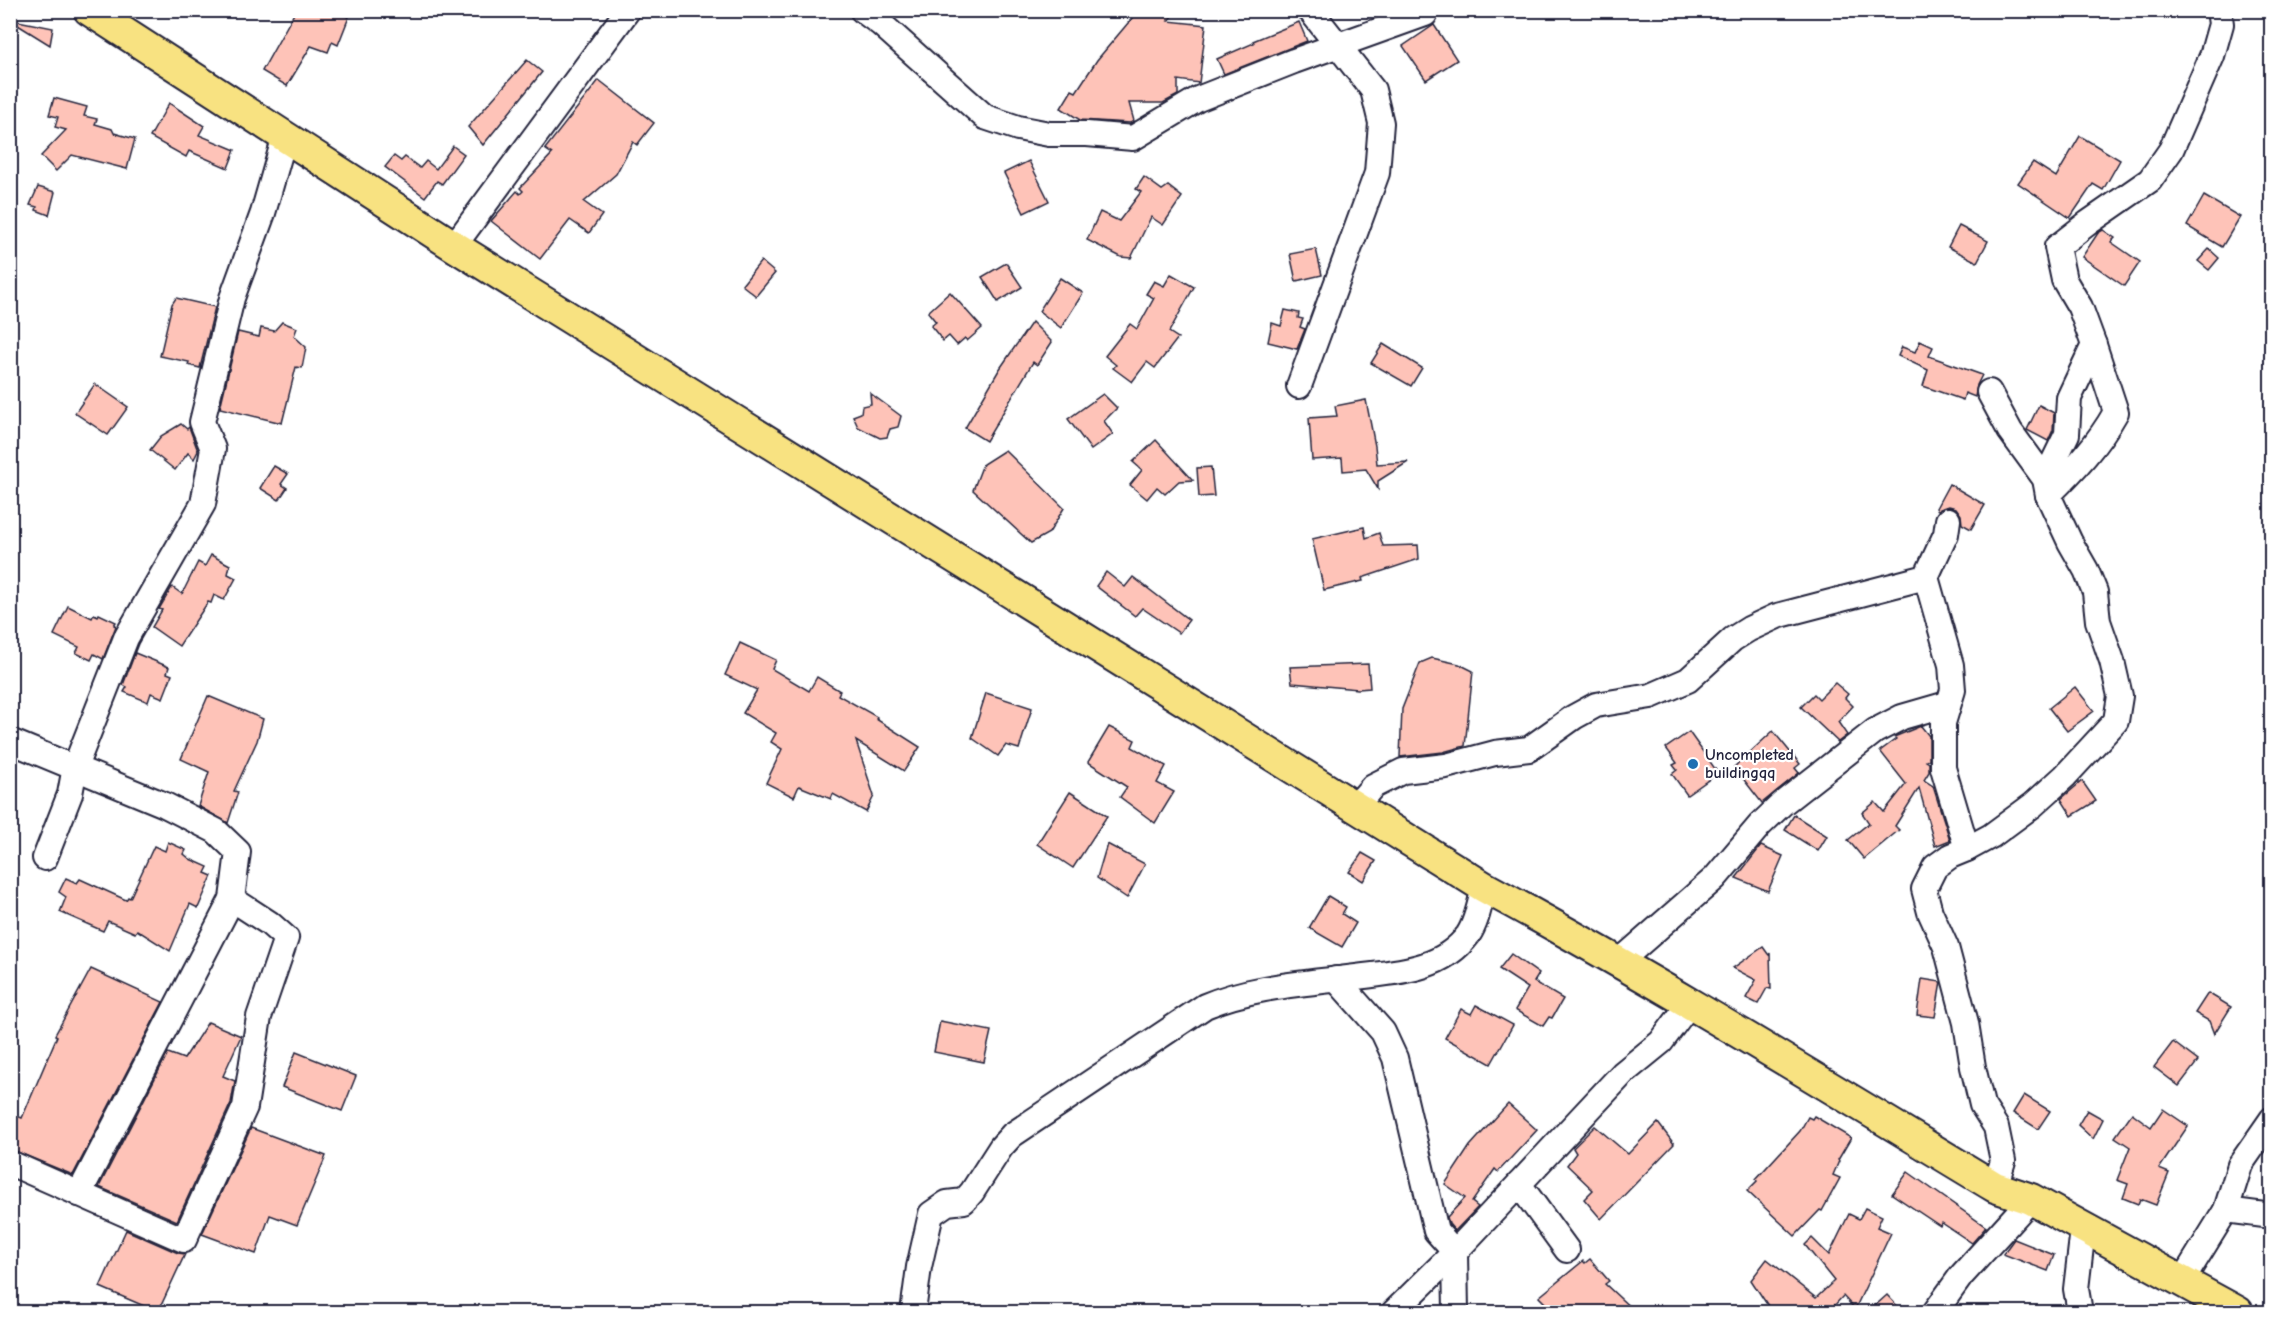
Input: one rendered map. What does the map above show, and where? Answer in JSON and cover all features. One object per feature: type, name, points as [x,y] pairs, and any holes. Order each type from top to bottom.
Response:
[{"type":"main road","points":[[89,10],[454,246],[1484,887],[1619,962],[1995,1187],[2031,1199],[2083,1230],[2238,1312]]},
{"type":"street","points":[[454,246],[628,10]]},
{"type":"street","points":[[862,10],[881,24],[985,117],[1018,128],[1049,134],[1087,134],[1133,138],[1198,99],[1425,14],[1426,10]]},
{"type":"street","points":[[1299,386],[1377,173],[1381,123],[1373,90],[1310,10]]},
{"type":"street","points":[[2046,487],[2078,466],[2104,433],[2116,412],[2080,307],[2064,280],[2057,247],[2150,180],[2171,150],[2212,56],[2221,24],[2219,10]]},
{"type":"street","points":[[45,858],[70,794],[75,767],[135,619],[203,504],[213,449],[202,422],[232,298],[263,213],[285,136]]},
{"type":"street","points":[[2046,487],[2067,434],[2069,398],[2094,345]]},
{"type":"street","points":[[1989,392],[2010,431],[2046,487],[2070,542],[2086,570],[2095,592],[2098,621],[2112,661],[2120,696],[2116,721],[2065,776],[2033,805],[1991,836],[1950,856],[1935,867],[1924,889],[1929,912],[1946,947],[1966,1023],[1982,1105],[1996,1127],[2003,1161],[1995,1187]]},
{"type":"street","points":[[1948,520],[1946,534],[1926,577],[1951,665],[1953,690],[1943,723],[1943,768],[1967,849]]},
{"type":"street","points":[[1355,807],[1373,786],[1403,771],[1446,766],[1495,753],[1529,749],[1574,717],[1596,705],[1651,696],[1688,680],[1733,639],[1777,616],[1926,577]]},
{"type":"street","points":[[1619,962],[1715,878],[1760,825],[1783,803],[1875,731],[1902,717],[1947,704]]},
{"type":"street","points":[[10,741],[165,806],[216,831],[238,852],[232,899],[79,1194]]},
{"type":"street","points":[[913,1312],[919,1267],[931,1214],[947,1203],[964,1201],[1000,1147],[1012,1135],[1205,1006],[1228,996],[1400,973],[1425,966],[1444,957],[1460,945],[1470,933],[1484,887]]},
{"type":"street","points":[[10,1163],[184,1240],[245,1107],[259,1017],[286,938],[269,922],[232,899]]},
{"type":"street","points":[[1336,980],[1383,1032],[1395,1058],[1436,1231],[1455,1252],[1456,1312]]},
{"type":"street","points":[[1394,1312],[1455,1252],[1623,1073],[1661,1042],[1690,1004]]},
{"type":"street","points":[[2182,1281],[2226,1209],[2240,1165],[2271,1119]]},
{"type":"street","points":[[1519,1184],[1567,1250]]},
{"type":"street","points":[[1935,1312],[1960,1276],[2031,1199]]},
{"type":"street","points":[[2226,1209],[2271,1216]]},
{"type":"street","points":[[2079,1312],[2076,1289],[2083,1230]]},
{"type":"building","points":[[296,10],[328,10],[349,17],[338,45],[332,42],[328,52],[311,46],[287,86],[262,71]]},
{"type":"building","points":[[1139,10],[1177,10],[1168,21],[1206,25],[1199,83],[1178,80],[1178,95],[1163,103],[1129,103],[1134,121],[1130,123],[1080,120],[1061,108],[1072,90],[1076,92],[1097,60]]},
{"type":"building","points":[[13,20],[53,28],[50,45],[13,22]]},
{"type":"building","points":[[1299,22],[1307,41],[1224,74],[1217,59]]},
{"type":"building","points":[[1434,25],[1457,60],[1426,80],[1403,46]]},
{"type":"building","points":[[527,60],[542,72],[483,145],[468,127]]},
{"type":"building","points":[[599,80],[654,123],[637,145],[633,142],[616,174],[584,202],[602,215],[589,233],[570,220],[540,259],[491,221],[517,191],[520,194],[523,191],[520,188],[552,154],[545,149]]},
{"type":"building","points":[[54,98],[87,107],[84,116],[97,119],[95,124],[135,139],[127,169],[72,155],[56,171],[41,156],[66,130],[55,127],[58,117],[49,115]]},
{"type":"building","points":[[169,103],[204,126],[199,135],[235,150],[228,168],[189,151],[186,157],[150,137]]},
{"type":"building","points":[[2080,136],[2120,160],[2103,190],[2093,184],[2070,218],[2018,183],[2033,162],[2056,177]]},
{"type":"building","points":[[453,146],[464,154],[442,184],[437,181],[425,197],[385,167],[394,156],[401,161],[405,157],[420,168],[426,161],[436,169]]},
{"type":"building","points":[[1029,161],[1049,201],[1024,213],[1004,173]]},
{"type":"building","points":[[1144,177],[1162,190],[1168,186],[1182,197],[1163,225],[1151,217],[1131,258],[1121,257],[1087,240],[1100,212],[1119,221],[1141,192],[1136,189]]},
{"type":"building","points":[[38,187],[55,192],[49,215],[30,205]]},
{"type":"building","points":[[2204,196],[2240,217],[2222,247],[2187,226]]},
{"type":"building","points":[[1959,226],[1988,241],[1977,262],[1948,247]]},
{"type":"building","points":[[2103,230],[2115,238],[2111,242],[2140,262],[2124,286],[2082,257],[2098,233]]},
{"type":"building","points":[[1316,249],[1322,275],[1296,281],[1290,254]]},
{"type":"building","points":[[2209,249],[2219,258],[2209,270],[2198,261]]},
{"type":"building","points":[[761,261],[775,273],[756,296],[742,285]]},
{"type":"building","points":[[1006,263],[1022,287],[998,302],[982,277]]},
{"type":"building","points":[[1171,274],[1194,287],[1169,332],[1178,338],[1155,368],[1147,362],[1132,382],[1113,368],[1116,365],[1105,356],[1130,324],[1137,329],[1154,298],[1146,294],[1154,281],[1164,286]]},
{"type":"building","points":[[1060,278],[1083,293],[1061,328],[1039,311]]},
{"type":"building","points":[[950,292],[982,328],[967,341],[965,338],[957,345],[949,336],[943,341],[931,326],[936,322],[928,312]]},
{"type":"building","points":[[176,298],[215,307],[200,368],[188,365],[189,362],[160,356],[172,304]]},
{"type":"building","points":[[1285,310],[1299,313],[1298,318],[1303,319],[1300,327],[1305,329],[1297,349],[1268,342],[1272,323],[1281,326]]},
{"type":"building","points":[[282,322],[297,328],[294,336],[306,347],[302,368],[296,367],[282,423],[220,408],[238,332],[259,337],[261,328],[274,331]]},
{"type":"building","points":[[1032,322],[1052,342],[1037,365],[1033,362],[986,441],[965,428],[999,370]]},
{"type":"building","points":[[1920,341],[1933,347],[1929,356],[1982,375],[1975,397],[1965,393],[1963,400],[1923,386],[1928,370],[1898,356],[1902,347],[1915,352]]},
{"type":"building","points":[[1383,344],[1422,368],[1411,386],[1371,363]]},
{"type":"building","points":[[95,384],[128,407],[108,435],[75,413]]},
{"type":"building","points":[[870,393],[901,416],[898,427],[890,429],[887,437],[880,438],[858,427],[853,416],[861,413],[862,406],[871,404]]},
{"type":"building","points":[[1103,394],[1117,408],[1104,421],[1113,434],[1091,450],[1068,419]]},
{"type":"building","points":[[1366,400],[1377,464],[1408,462],[1378,481],[1378,489],[1366,469],[1343,471],[1342,458],[1312,460],[1309,418],[1337,416],[1335,406]]},
{"type":"building","points":[[2039,405],[2054,413],[2053,430],[2048,441],[2027,430]]},
{"type":"building","points":[[181,424],[187,429],[189,427],[198,451],[194,459],[188,453],[175,470],[150,450],[161,436]]},
{"type":"building","points":[[1156,440],[1193,480],[1179,481],[1165,494],[1157,487],[1147,499],[1130,485],[1142,470],[1133,462]]},
{"type":"building","points":[[1005,450],[1064,508],[1049,533],[1031,543],[973,490],[983,464]]},
{"type":"building","points":[[274,466],[288,474],[281,484],[287,488],[279,500],[260,488]]},
{"type":"building","points":[[1211,467],[1214,496],[1199,497],[1197,468]]},
{"type":"building","points":[[1949,484],[1985,505],[1971,529],[1962,524],[1961,515],[1956,508],[1949,506],[1938,510],[1936,508]]},
{"type":"building","points":[[1364,527],[1366,538],[1379,533],[1383,546],[1418,545],[1419,559],[1362,578],[1363,581],[1324,590],[1312,539]]},
{"type":"building","points":[[211,555],[230,565],[228,574],[236,578],[224,600],[214,595],[211,603],[208,602],[179,646],[152,627],[172,587],[182,594],[198,562],[205,566]]},
{"type":"building","points":[[1106,572],[1125,587],[1133,577],[1189,620],[1179,633],[1142,608],[1135,616],[1096,586]]},
{"type":"building","points":[[68,606],[92,618],[94,614],[98,616],[99,614],[116,622],[103,659],[94,654],[91,660],[76,653],[79,647],[54,635]]},
{"type":"building","points":[[740,643],[776,660],[772,669],[809,691],[817,677],[840,691],[838,695],[877,717],[876,719],[920,747],[904,771],[856,741],[874,796],[866,812],[833,794],[831,799],[799,786],[794,797],[766,783],[782,749],[771,742],[776,733],[743,713],[757,690],[725,675]]},
{"type":"building","points":[[135,653],[169,667],[167,673],[172,675],[163,698],[151,693],[148,702],[124,692],[127,687],[123,685]]},
{"type":"building","points":[[1432,658],[1459,664],[1473,671],[1465,746],[1443,752],[1400,757],[1402,709],[1420,663]]},
{"type":"building","points":[[1368,664],[1370,688],[1292,683],[1290,667]]},
{"type":"building","points":[[1835,683],[1848,694],[1845,698],[1853,706],[1838,722],[1847,735],[1838,742],[1801,707],[1814,694],[1819,699]]},
{"type":"building","points":[[2075,687],[2094,711],[2067,731],[2049,708]]},
{"type":"building","points":[[986,693],[1032,708],[1019,749],[1006,745],[998,756],[972,738]]},
{"type":"building","points":[[208,696],[263,719],[257,741],[234,791],[238,792],[228,823],[198,806],[209,772],[181,759]]},
{"type":"building","points":[[1921,726],[1929,736],[1929,759],[1926,761],[1929,763],[1929,772],[1924,780],[1933,786],[1950,840],[1935,846],[1919,788],[1895,826],[1899,830],[1864,859],[1848,840],[1869,823],[1862,813],[1875,802],[1884,812],[1906,784],[1880,751],[1896,739],[1894,737]]},
{"type":"building","points":[[1109,727],[1135,740],[1132,747],[1166,766],[1157,783],[1174,792],[1155,823],[1120,797],[1127,787],[1088,762]]},
{"type":"building","points":[[1773,731],[1800,764],[1795,768],[1799,773],[1762,803],[1734,767]]},
{"type":"building","name":"Uncompleted buildingqq","points":[[1689,732],[1718,773],[1687,795],[1672,774],[1677,770],[1673,765],[1677,763],[1666,748]]},
{"type":"building","points":[[2082,781],[2096,801],[2072,816],[2061,799]]},
{"type":"building","points":[[1070,792],[1107,816],[1073,868],[1037,844]]},
{"type":"building","points":[[1794,815],[1827,836],[1818,851],[1785,830]]},
{"type":"building","points":[[168,842],[186,850],[184,854],[190,859],[208,867],[205,873],[212,876],[198,908],[190,904],[170,951],[137,930],[135,933],[108,921],[103,931],[60,912],[66,897],[59,892],[66,878],[77,883],[80,879],[126,900],[130,898],[154,846],[165,851]]},
{"type":"building","points":[[1107,844],[1145,864],[1127,898],[1097,878]]},
{"type":"building","points":[[1761,846],[1783,856],[1768,891],[1736,878]]},
{"type":"building","points":[[1362,853],[1376,861],[1363,881],[1349,872]]},
{"type":"building","points":[[1328,896],[1346,907],[1342,914],[1356,923],[1342,947],[1309,928]]},
{"type":"building","points":[[1763,947],[1769,955],[1770,953],[1771,989],[1767,988],[1758,1004],[1746,998],[1756,980],[1733,968]]},
{"type":"building","points":[[1511,954],[1539,974],[1534,982],[1563,999],[1552,1018],[1549,1017],[1543,1026],[1515,1010],[1528,988],[1499,969]]},
{"type":"building","points":[[91,969],[163,1002],[73,1175],[10,1149],[10,1113],[22,1118],[57,1036],[55,1035]]},
{"type":"building","points":[[1922,979],[1941,982],[1935,1017],[1917,1015]]},
{"type":"building","points":[[2208,993],[2231,1007],[2214,1034],[2209,1021],[2195,1013]]},
{"type":"building","points":[[1476,1005],[1513,1025],[1491,1064],[1445,1038],[1461,1009],[1471,1014]]},
{"type":"building","points":[[940,1021],[991,1031],[984,1062],[934,1052]]},
{"type":"building","points":[[208,1022],[241,1036],[223,1076],[235,1081],[231,1103],[177,1221],[99,1187],[168,1053],[184,1059]]},
{"type":"building","points":[[2173,1042],[2198,1061],[2179,1086],[2154,1067]]},
{"type":"building","points":[[296,1052],[356,1076],[342,1111],[282,1087]]},
{"type":"building","points":[[2024,1095],[2050,1111],[2038,1129],[2013,1113]]},
{"type":"building","points":[[1508,1104],[1537,1130],[1498,1172],[1495,1169],[1472,1202],[1478,1207],[1455,1231],[1447,1217],[1465,1198],[1445,1184],[1470,1146]]},
{"type":"building","points":[[2163,1109],[2188,1126],[2159,1169],[2169,1173],[2156,1205],[2140,1199],[2138,1204],[2123,1198],[2128,1184],[2117,1180],[2130,1147],[2115,1137],[2132,1113],[2151,1127]]},
{"type":"building","points":[[2087,1110],[2103,1119],[2093,1139],[2078,1125]]},
{"type":"building","points":[[1814,1116],[1851,1138],[1838,1160],[1833,1175],[1840,1178],[1822,1211],[1820,1210],[1795,1236],[1747,1191],[1800,1131],[1808,1117],[1812,1119]]},
{"type":"building","points":[[1658,1123],[1674,1144],[1601,1219],[1584,1199],[1593,1190],[1567,1165],[1576,1153],[1573,1148],[1595,1126],[1628,1154]]},
{"type":"building","points":[[251,1128],[326,1156],[297,1225],[270,1215],[256,1254],[202,1234]]},
{"type":"building","points":[[1908,1172],[1986,1227],[1972,1243],[1942,1223],[1940,1226],[1892,1194]]},
{"type":"building","points":[[1865,1208],[1882,1216],[1877,1227],[1891,1233],[1855,1309],[1843,1296],[1831,1309],[1836,1312],[1772,1312],[1751,1280],[1767,1259],[1816,1298],[1834,1281],[1805,1245],[1812,1238],[1829,1255],[1849,1214],[1859,1219]]},
{"type":"building","points":[[126,1230],[185,1254],[158,1312],[100,1287]]},
{"type":"building","points":[[2014,1239],[2054,1255],[2048,1271],[2003,1254]]},
{"type":"building","points":[[1590,1259],[1609,1281],[1605,1284],[1635,1312],[1554,1312],[1539,1297],[1583,1261],[1585,1263]]},
{"type":"building","points":[[1887,1295],[1903,1312],[1868,1312]]},
{"type":"place","name":"Uncompleted buildingqq","points":[[1693,764]]}]
